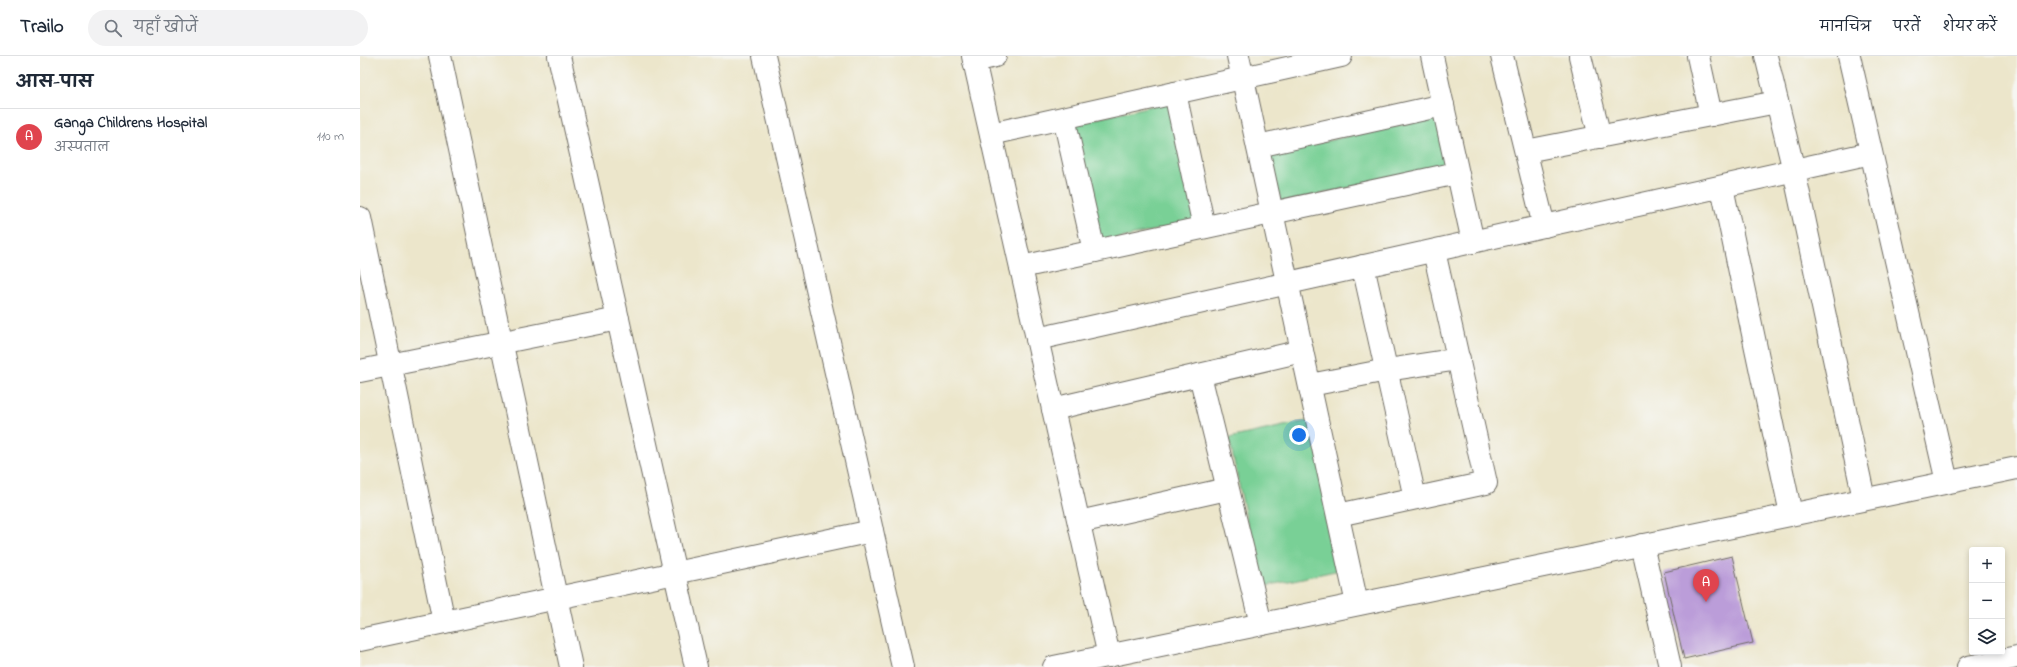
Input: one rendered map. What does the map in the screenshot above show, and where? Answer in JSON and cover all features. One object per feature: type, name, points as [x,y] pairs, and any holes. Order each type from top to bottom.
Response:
[{"type":"street","points":[[440,56],[571,667]]},
{"type":"street","points":[[559,56],[696,667]]},
{"type":"street","points":[[764,56],[903,667]]},
{"type":"street","points":[[995,56],[974,58],[1109,656]]},
{"type":"street","points":[[1238,56],[1358,604]]},
{"type":"street","points":[[991,134],[1341,56]]},
{"type":"street","points":[[1432,56],[1473,242]]},
{"type":"street","points":[[1502,56],[1544,226]]},
{"type":"street","points":[[1580,56],[1600,137]]},
{"type":"street","points":[[1698,56],[1711,115]]},
{"type":"street","points":[[1766,56],[1794,171],[1864,499]]},
{"type":"street","points":[[1849,56],[1946,482]]},
{"type":"street","points":[[1175,93],[1204,227]]},
{"type":"street","points":[[1526,151],[1777,102]]},
{"type":"street","points":[[1258,146],[1443,105]]},
{"type":"street","points":[[1064,118],[1094,251]]},
{"type":"street","points":[[1037,339],[1871,153]]},
{"type":"street","points":[[1021,266],[1457,173]]},
{"type":"street","points":[[1722,186],[1791,514]]},
{"type":"street","points":[[360,218],[444,622]]},
{"type":"street","points":[[1338,515],[1486,483],[1434,250]]},
{"type":"street","points":[[1363,266],[1415,498]]},
{"type":"street","points":[[360,371],[618,319]]},
{"type":"street","points":[[1053,409],[1302,351]]},
{"type":"street","points":[[1310,385],[1386,370],[1459,359]]},
{"type":"street","points":[[1200,375],[1261,624]]},
{"type":"street","points":[[1054,667],[2017,468]]},
{"type":"street","points":[[1079,522],[1227,489]]},
{"type":"street","points":[[360,640],[872,531]]},
{"type":"street","points":[[1642,545],[1670,667]]},
{"type":"street","points":[[1968,667],[2017,657]]},
{"type":"green space","points":[[1169,102],[1196,221],[1100,243],[1073,124]]},
{"type":"green space","points":[[1438,116],[1449,165],[1281,203],[1269,154]]},
{"type":"green space","points":[[1311,420],[1344,569],[1261,587],[1229,438]]},
{"type":"building","points":[[1732,556],[1753,643],[1684,659],[1664,572]]},
{"type":"place","name":"Ganga Childrens Hospital","points":[[1706,602]]}]
